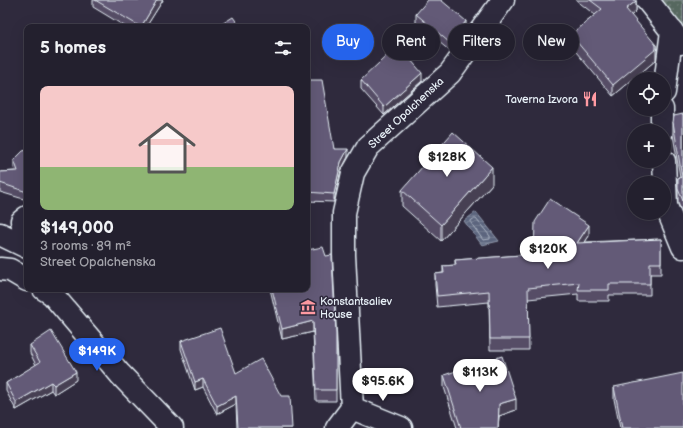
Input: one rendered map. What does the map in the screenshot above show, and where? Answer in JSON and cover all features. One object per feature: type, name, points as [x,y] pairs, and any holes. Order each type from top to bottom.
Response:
[{"type":"street","name":"Street Opalchenska","points":[[352,408],[344,255],[344,213],[353,173],[368,147],[450,73],[503,0]]},
{"type":"street","points":[[647,0],[677,38],[669,72]]},
{"type":"street","points":[[664,168],[666,206],[683,247]]},
{"type":"street","points":[[24,219],[22,221],[24,231]]},
{"type":"street","points":[[0,234],[24,245]]},
{"type":"street","points":[[0,269],[10,270],[24,278]]},
{"type":"street","points":[[50,292],[120,374],[172,428]]},
{"type":"street","points":[[338,428],[352,408],[401,428]]},
{"type":"green space","points":[[647,0],[683,0],[683,45]]},
{"type":"water","points":[[476,212],[499,241],[482,245],[464,221]]},
{"type":"building","points":[[95,0],[157,0],[143,24],[136,24]]},
{"type":"building","points":[[428,0],[441,0],[466,21],[464,24],[448,24],[448,41],[440,34],[440,24],[428,24],[416,14]]},
{"type":"building","points":[[590,0],[636,0],[626,9],[656,45],[656,49],[613,85],[579,45],[579,28],[602,9]]},
{"type":"building","points":[[233,17],[238,24],[222,24]]},
{"type":"building","points":[[382,60],[411,60],[422,73],[384,107],[361,80]]},
{"type":"building","points":[[310,80],[322,80],[334,149],[348,149],[341,162],[334,194],[310,192]]},
{"type":"building","points":[[683,114],[683,201],[678,189],[678,178],[682,177],[673,122],[674,116]]},
{"type":"building","points":[[453,132],[492,167],[441,225],[402,190]]},
{"type":"building","points":[[23,151],[24,191],[0,183],[0,172],[18,171],[14,160]]},
{"type":"building","points":[[550,199],[589,225],[577,243],[661,239],[661,263],[650,263],[650,284],[609,284],[609,290],[578,290],[579,283],[528,288],[529,339],[490,339],[489,291],[437,296],[435,274],[444,273],[443,266],[456,265],[455,260],[534,254],[535,222]]},
{"type":"building","name":"Konstantsaliev House","points":[[323,247],[326,256],[332,255],[336,334],[336,390],[316,390],[313,321],[282,329],[273,292],[310,292],[310,249]]},
{"type":"building","points":[[220,328],[236,373],[261,359],[281,396],[290,396],[292,428],[238,428],[236,396],[217,406],[203,379],[195,382],[181,341]]},
{"type":"building","points":[[51,331],[76,372],[54,385],[51,382],[16,402],[6,383],[40,362],[30,345]]},
{"type":"building","points":[[502,356],[516,399],[499,404],[498,428],[461,428],[444,375]]},
{"type":"building","points":[[683,373],[683,428],[622,428],[614,387]]},
{"type":"place","name":"Taverna Izvora","points":[[590,99]]},
{"type":"place","name":"Konstantsaliev House","points":[[308,307]]}]
